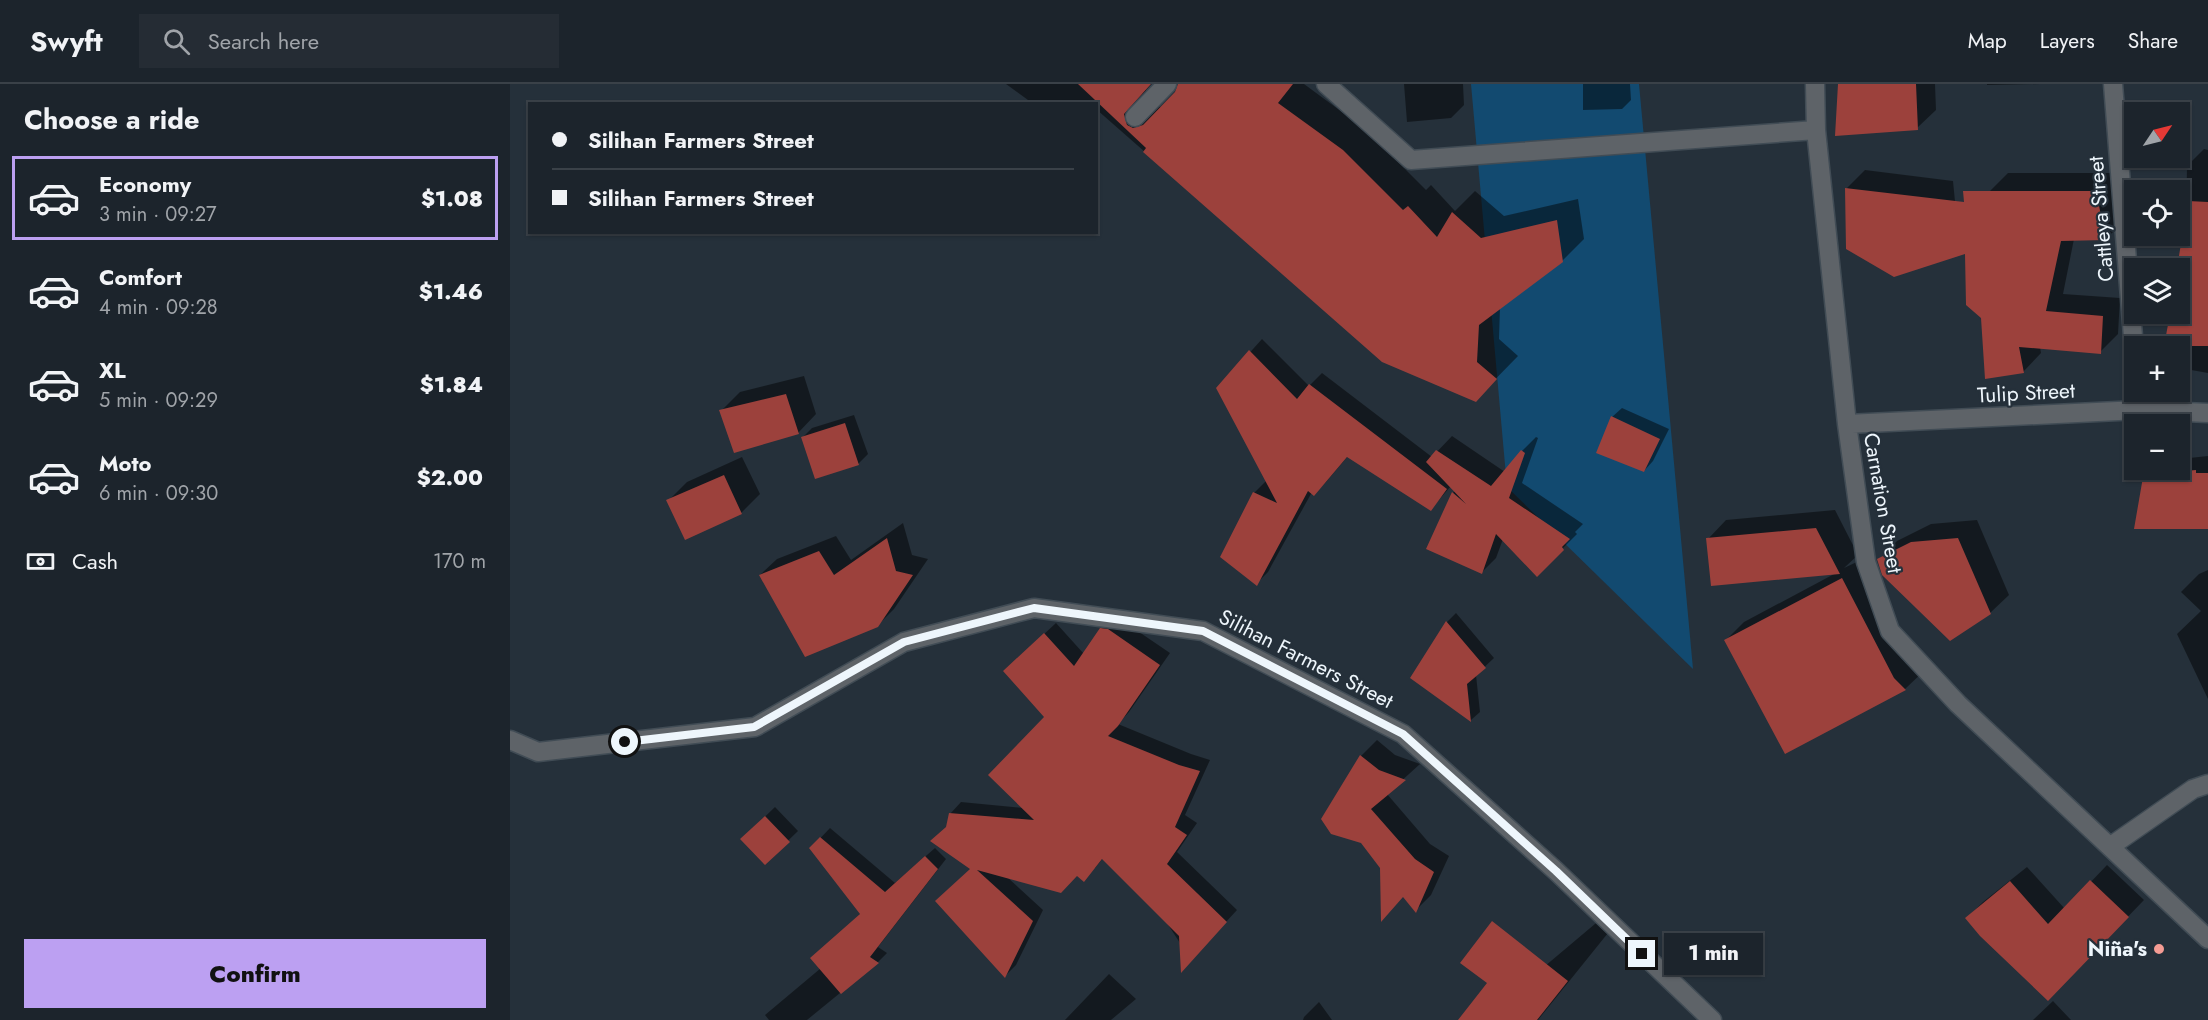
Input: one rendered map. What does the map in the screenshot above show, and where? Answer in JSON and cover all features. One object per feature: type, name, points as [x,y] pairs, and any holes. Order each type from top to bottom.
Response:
[{"type":"street","points":[[1135,117],[1167,84]]},
{"type":"street","points":[[1326,84],[1411,160],[1816,130]]},
{"type":"street","name":"Carnation Street","points":[[1815,84],[1816,130],[1847,424],[1866,562],[1890,631],[1958,704],[2208,939]]},
{"type":"street","name":"Cattleya Street","points":[[2113,84],[2133,336]]},
{"type":"street","points":[[2139,402],[2139,410]]},
{"type":"street","name":"Tulip Street","points":[[1847,424],[2139,410],[2208,413]]},
{"type":"street","name":"Silihan Farmers Street","points":[[510,740],[538,752],[754,727],[904,642],[1034,608],[1203,631],[1403,734],[1556,871],[1712,1020]]},
{"type":"street","points":[[2111,846],[2193,789],[2208,784]]},
{"type":"shaded area","points":[[1471,84],[1639,84],[1693,669],[1507,487]]},
{"type":"building","points":[[1078,84],[1151,84],[1124,114],[1127,125],[1133,128],[1143,125],[1175,92],[1178,84],[1293,84],[1278,103],[1343,150],[1403,210],[1408,206],[1437,237],[1452,212],[1481,238],[1557,220],[1563,262],[1479,325],[1477,362],[1497,379],[1476,402],[1382,362],[1143,152],[1146,148]]},
{"type":"building","points":[[1838,84],[1916,84],[1918,130],[1835,136]]},
{"type":"building","points":[[1845,188],[1964,202],[1963,191],[2096,191],[2106,240],[2061,241],[2046,311],[2103,316],[2101,354],[2019,347],[2024,373],[1985,379],[1981,318],[1966,305],[1965,254],[1894,277],[1846,249]]},
{"type":"building","points":[[2190,201],[2208,202],[2208,346],[2190,346],[2190,336],[2166,336],[2168,324],[2190,324],[2190,258],[2179,258],[2181,246],[2190,246]]},
{"type":"building","points":[[1249,350],[1297,399],[1309,384],[1447,489],[1431,511],[1347,457],[1314,496],[1308,491],[1257,586],[1220,557],[1253,492],[1277,503],[1216,388]]},
{"type":"building","points":[[786,394],[799,434],[734,453],[719,410]]},
{"type":"building","points":[[1611,416],[1660,439],[1644,472],[1596,453]]},
{"type":"building","points":[[845,423],[859,465],[815,479],[801,437]]},
{"type":"building","points":[[1436,450],[1491,486],[1521,450],[1525,453],[1509,498],[1570,539],[1562,547],[1564,550],[1537,577],[1496,534],[1482,574],[1426,549],[1452,492],[1466,504],[1426,462]]},
{"type":"building","points":[[2190,470],[2208,473],[2208,529],[2134,529],[2142,480],[2190,480]]},
{"type":"building","points":[[724,475],[742,514],[685,540],[666,500]]},
{"type":"building","points":[[1816,528],[1840,574],[1711,586],[1706,538]]},
{"type":"building","points":[[887,538],[896,571],[913,575],[878,627],[805,657],[759,575],[819,551],[834,575]]},
{"type":"building","points":[[1958,538],[1991,614],[1950,641],[1882,575],[1877,559],[1911,542]]},
{"type":"building","points":[[1842,578],[1894,678],[1906,690],[1785,754],[1724,640]]},
{"type":"building","points":[[1446,621],[1486,668],[1467,684],[1471,722],[1410,678]]},
{"type":"building","points":[[1100,628],[1108,629],[1160,665],[1118,726],[1108,736],[1179,765],[1200,771],[1175,827],[1187,835],[1167,864],[1227,922],[1181,973],[1179,936],[1102,859],[1084,882],[1077,876],[1061,893],[977,870],[1033,921],[1005,978],[935,901],[970,869],[930,841],[946,827],[949,813],[1034,820],[988,775],[1044,717],[1003,671],[1044,633],[1074,666]]},
{"type":"building","points":[[1360,755],[1379,770],[1406,780],[1371,809],[1415,859],[1434,872],[1416,913],[1403,897],[1381,922],[1380,868],[1361,843],[1331,834],[1321,819]]},
{"type":"building","points":[[765,816],[790,842],[765,865],[740,839]]},
{"type":"building","points":[[820,837],[885,892],[925,856],[938,869],[870,957],[879,963],[841,994],[810,958],[860,914],[809,848]]},
{"type":"building","points":[[2090,880],[2129,917],[2048,1001],[1980,936],[1965,918],[2010,881],[2048,924]]},
{"type":"building","points":[[1492,921],[1568,981],[1537,1020],[1458,1020],[1487,983],[1460,963]]},
{"type":"place","name":"Niña's","points":[[2159,949]]},
{"type":"route","points":[[625,742],[754,727],[904,642],[1034,608],[1203,631],[1403,734],[1556,871],[1642,954]]}]
